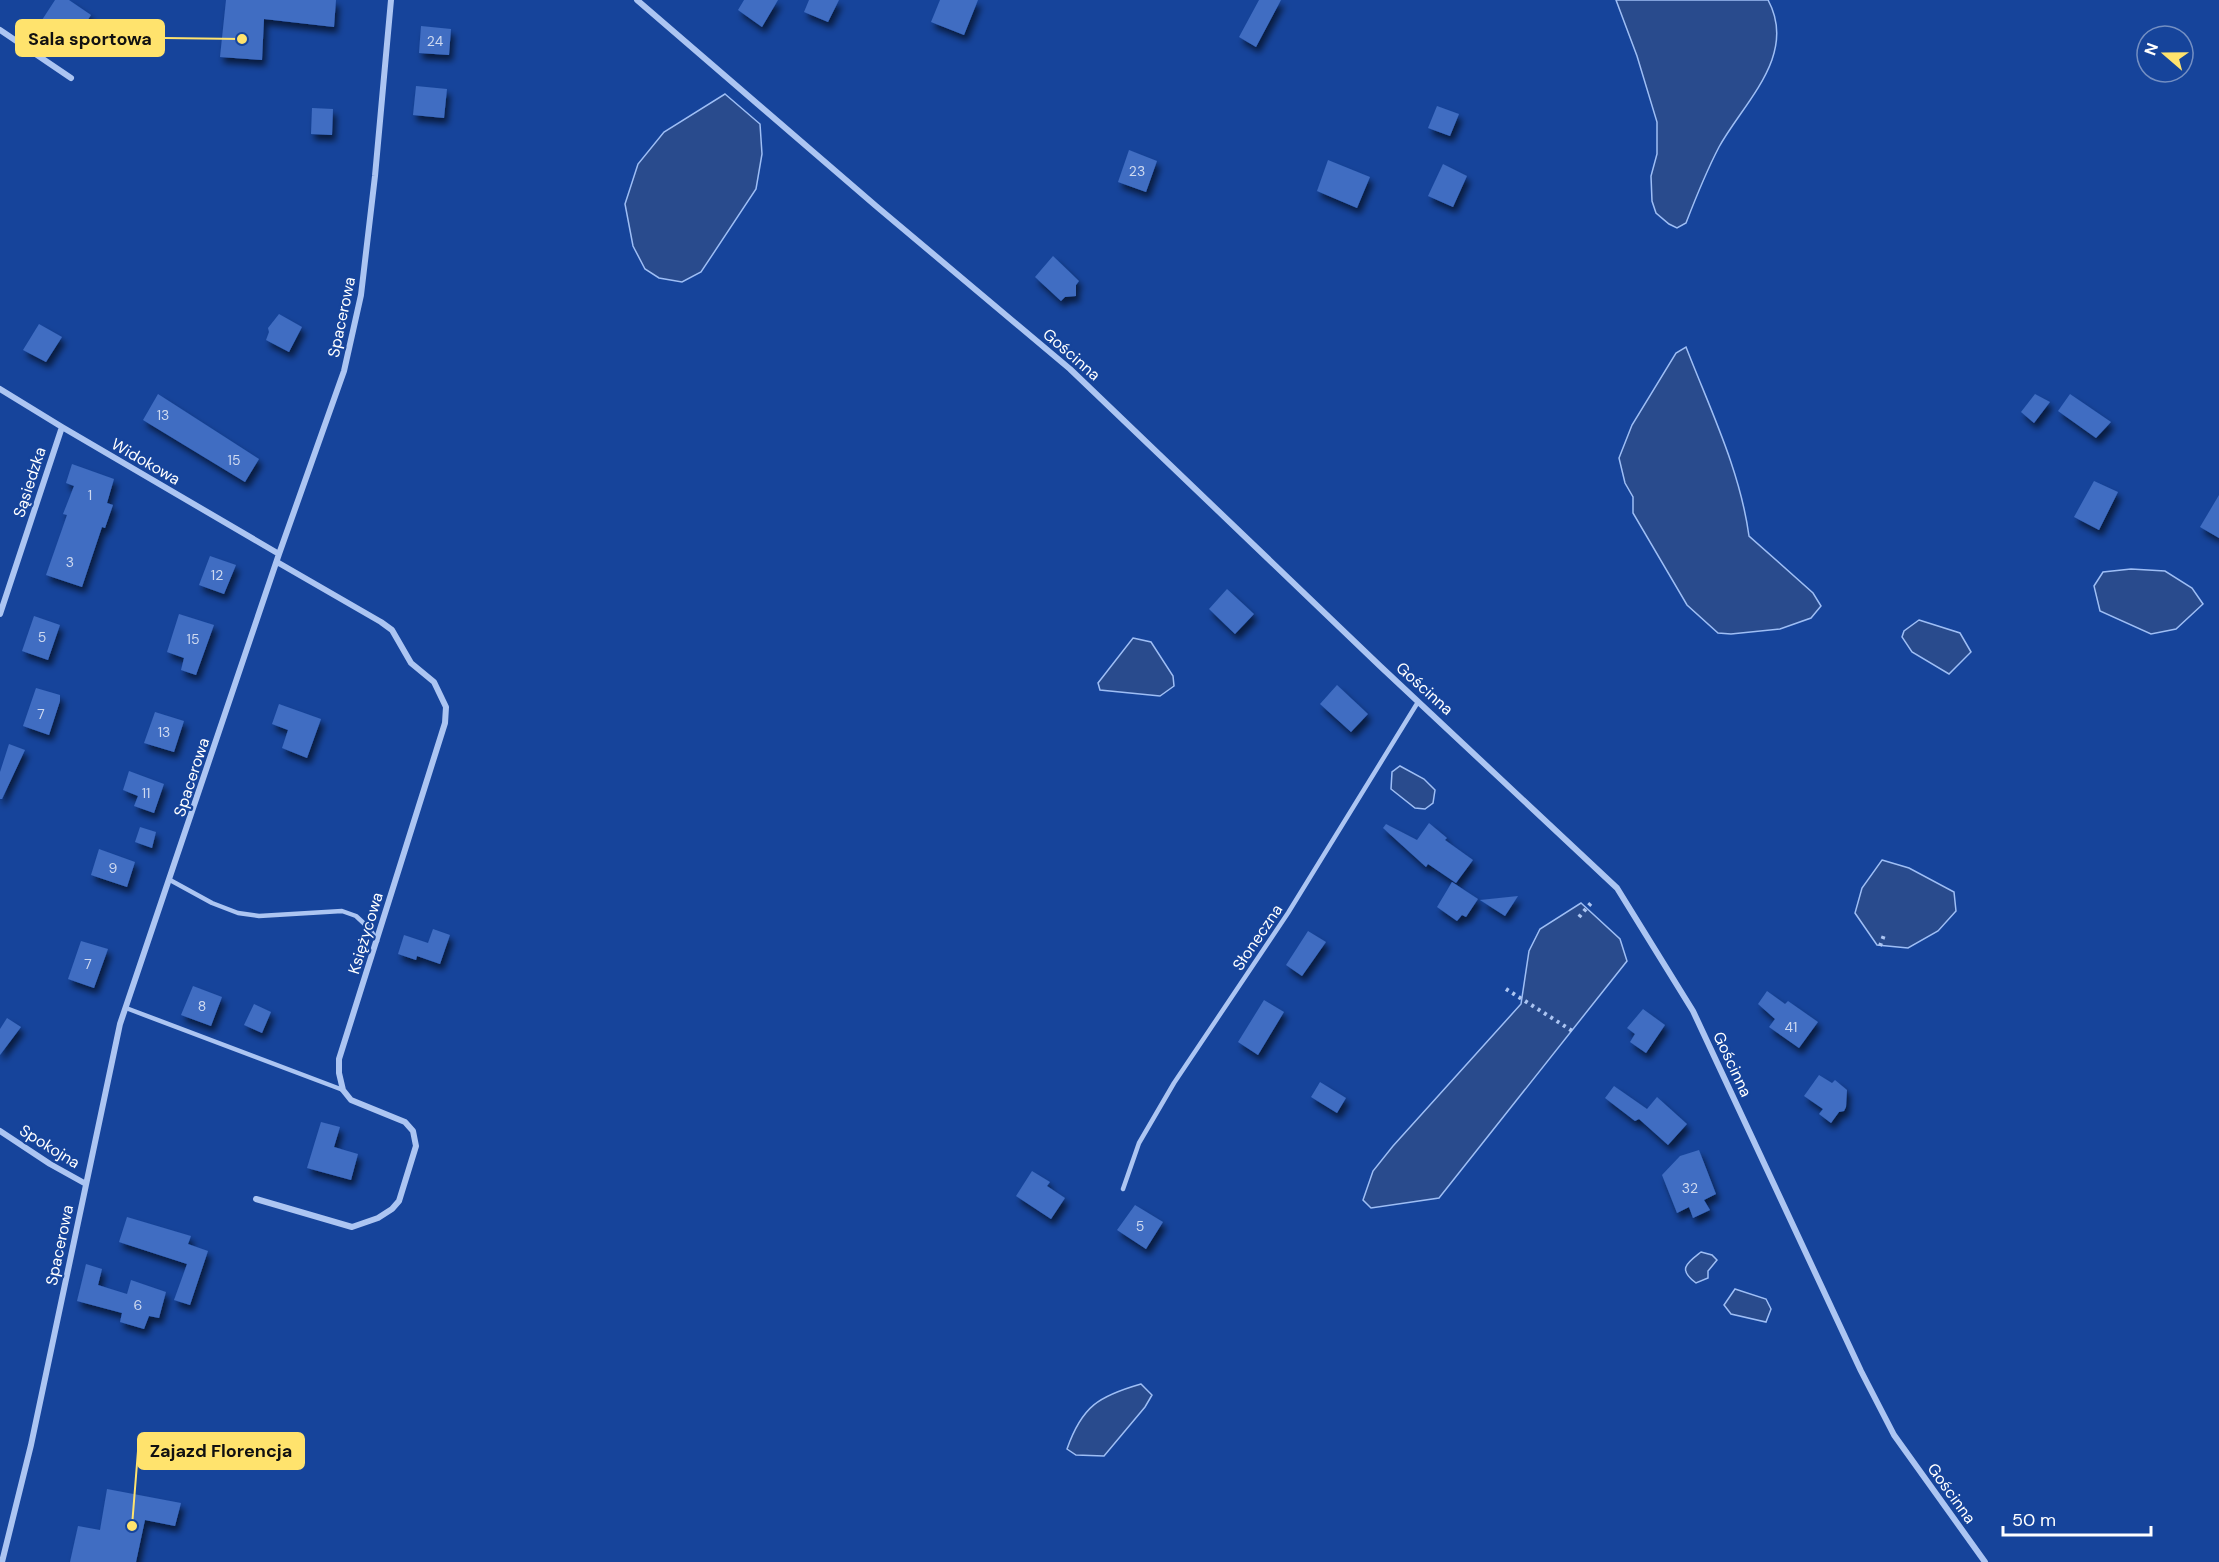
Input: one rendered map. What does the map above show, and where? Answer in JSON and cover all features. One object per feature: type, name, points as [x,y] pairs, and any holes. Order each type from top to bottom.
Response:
[{"type":"street","name":"Spacerowa","points":[[2,1562],[31,1446],[120,1024],[279,554],[344,371],[361,295],[375,176],[390,0]]},
{"type":"street","name":"Gościnna","points":[[637,0],[1070,369],[1418,702],[1617,888],[1693,1011],[1861,1371],[1894,1435],[1984,1562]]},
{"type":"street","points":[[0,30],[71,78]]},
{"type":"street","name":"Widokowa","points":[[0,388],[62,427],[279,554]]},
{"type":"street","name":"Sąsiedzka","points":[[0,614],[62,427]]},
{"type":"street","name":"Księżycowa","points":[[277,562],[392,630],[411,663],[434,682],[446,707],[445,723],[339,1059],[343,1090]]},
{"type":"street","points":[[256,1199],[352,1227],[378,1218],[392,1209],[399,1201],[416,1146],[412,1131],[405,1122],[351,1100],[343,1090]]},
{"type":"street","name":"Spokojna","points":[[0,1131],[50,1164],[86,1184]]},
{"type":"lane","name":"Słoneczna","points":[[1123,1189],[1138,1143],[1174,1083],[1288,913],[1418,702]]},
{"type":"lane","points":[[170,880],[212,903],[238,913],[259,916],[342,911],[356,916],[370,929],[376,941]]},
{"type":"lane","points":[[126,1008],[343,1090]]},
{"type":"path","points":[[1580,917],[1591,903]]},
{"type":"path","points":[[1880,946],[1884,935]]},
{"type":"path","points":[[1506,989],[1574,1032]]},
{"type":"water","points":[[1616,0],[1768,0],[1776,20],[1777,40],[1764,77],[1719,147],[1686,223],[1677,228],[1656,213],[1652,201],[1651,176],[1657,154],[1657,122],[1637,56]]},
{"type":"water","points":[[725,94],[760,124],[762,154],[756,189],[701,272],[682,282],[659,278],[645,269],[633,246],[625,204],[638,164],[664,132]]},
{"type":"water","points":[[1686,347],[1739,487],[1749,536],[1813,593],[1821,606],[1811,618],[1780,629],[1731,634],[1718,633],[1687,605],[1633,513],[1633,497],[1625,483],[1619,458],[1632,425],[1676,353]]},
{"type":"water","points":[[2131,569],[2165,571],[2192,588],[2203,604],[2176,629],[2151,634],[2100,611],[2094,586],[2103,572]]},
{"type":"water","points":[[1919,620],[1960,633],[1971,652],[1949,674],[1912,652],[1902,637],[1904,631]]},
{"type":"water","points":[[1133,638],[1151,642],[1173,676],[1174,686],[1160,696],[1100,690],[1098,683]]},
{"type":"water","points":[[1400,766],[1424,779],[1435,790],[1433,803],[1425,809],[1415,808],[1391,789],[1392,772]]},
{"type":"water","points":[[1882,860],[1909,868],[1954,892],[1956,911],[1938,931],[1908,948],[1877,945],[1855,913],[1862,888]]},
{"type":"water","points":[[1581,903],[1620,939],[1627,961],[1439,1198],[1371,1208],[1363,1200],[1373,1171],[1521,1004],[1529,951],[1540,929]]},
{"type":"water","points":[[1701,1252],[1712,1255],[1717,1260],[1708,1271],[1708,1278],[1696,1283],[1687,1274],[1686,1266]]},
{"type":"water","points":[[1735,1289],[1766,1299],[1771,1309],[1766,1322],[1731,1314],[1724,1305]]},
{"type":"water","points":[[1141,1384],[1152,1395],[1145,1407],[1104,1456],[1076,1455],[1067,1449],[1079,1422],[1094,1405],[1114,1393]]},
{"type":"building","points":[[55,0],[69,0],[91,15],[74,41],[42,20]]},
{"type":"building","points":[[226,0],[336,0],[334,27],[264,19],[262,60],[220,57]]},
{"type":"building","points":[[744,0],[778,0],[762,27],[738,10]]},
{"type":"building","points":[[809,0],[839,0],[828,22],[804,12]]},
{"type":"building","points":[[940,0],[978,0],[964,35],[931,22]]},
{"type":"building","points":[[1259,0],[1281,0],[1256,47],[1239,37]]},
{"type":"building","points":[[421,26],[451,29],[449,55],[419,53]]},
{"type":"building","points":[[416,86],[447,89],[444,118],[413,115]]},
{"type":"building","points":[[1437,106],[1459,114],[1450,136],[1428,128]]},
{"type":"building","points":[[312,108],[333,109],[332,135],[311,134]]},
{"type":"building","points":[[1129,150],[1157,161],[1146,192],[1118,182]]},
{"type":"building","points":[[1328,160],[1370,177],[1357,208],[1317,191]]},
{"type":"building","points":[[1443,164],[1467,176],[1453,207],[1428,196]]},
{"type":"building","points":[[1053,256],[1079,281],[1076,285],[1076,296],[1065,297],[1061,301],[1035,277]]},
{"type":"building","points":[[279,314],[302,327],[289,352],[266,340],[268,328]]},
{"type":"building","points":[[39,324],[62,337],[46,362],[23,350]]},
{"type":"building","points":[[158,394],[259,459],[245,482],[143,420]]},
{"type":"building","points":[[2035,394],[2050,402],[2034,423],[2021,412]]},
{"type":"building","points":[[2070,394],[2111,422],[2096,438],[2058,411]]},
{"type":"building","points":[[72,464],[114,479],[107,503],[113,505],[105,528],[102,527],[82,587],[46,575],[67,515],[63,514],[74,486],[66,483]]},
{"type":"building","points":[[2094,481],[2118,492],[2099,530],[2074,517]]},
{"type":"building","points":[[2219,495],[2219,538],[2200,527]]},
{"type":"building","points":[[210,556],[236,565],[224,594],[199,585]]},
{"type":"building","points":[[1227,589],[1254,614],[1235,634],[1209,609]]},
{"type":"building","points":[[179,614],[214,625],[196,675],[181,670],[184,658],[167,652]]},
{"type":"building","points":[[34,616],[60,625],[48,660],[22,651]]},
{"type":"building","points":[[1337,685],[1368,714],[1351,732],[1320,704]]},
{"type":"building","points":[[36,688],[60,695],[49,735],[23,726]]},
{"type":"building","points":[[279,704],[321,719],[307,758],[282,748],[288,730],[272,724]]},
{"type":"building","points":[[155,712],[184,721],[174,752],[144,743]]},
{"type":"building","points":[[9,744],[25,750],[0,799],[0,772]]},
{"type":"building","points":[[129,771],[164,784],[154,813],[134,806],[138,796],[123,790]]},
{"type":"building","points":[[1429,823],[1447,838],[1445,840],[1473,860],[1456,883],[1428,864],[1426,867],[1383,828],[1386,824],[1417,840]]},
{"type":"building","points":[[140,827],[156,832],[152,848],[135,842]]},
{"type":"building","points":[[99,849],[135,862],[127,887],[91,875]]},
{"type":"building","points":[[1452,882],[1478,899],[1466,917],[1462,915],[1457,921],[1437,907]]},
{"type":"building","points":[[1518,896],[1505,916],[1480,900]]},
{"type":"building","points":[[433,929],[450,935],[440,964],[417,956],[416,960],[398,954],[404,935],[428,943]]},
{"type":"building","points":[[1308,931],[1326,942],[1302,976],[1286,965]]},
{"type":"building","points":[[81,941],[108,949],[94,988],[68,979]]},
{"type":"building","points":[[193,986],[222,997],[211,1026],[181,1015]]},
{"type":"building","points":[[1767,991],[1785,1004],[1788,1001],[1818,1022],[1799,1048],[1769,1027],[1775,1019],[1758,1004]]},
{"type":"building","points":[[1264,1000],[1284,1012],[1258,1055],[1238,1042]]},
{"type":"building","points":[[254,1004],[271,1012],[262,1033],[244,1025]]},
{"type":"building","points":[[1643,1009],[1665,1025],[1646,1053],[1630,1042],[1635,1034],[1627,1028]]},
{"type":"building","points":[[7,1018],[21,1027],[0,1055],[0,1029]]},
{"type":"building","points":[[1819,1075],[1832,1083],[1835,1080],[1847,1090],[1846,1107],[1831,1123],[1819,1114],[1823,1109],[1804,1096]]},
{"type":"building","points":[[1320,1082],[1346,1098],[1337,1113],[1311,1097]]},
{"type":"building","points":[[1614,1086],[1647,1109],[1657,1097],[1687,1124],[1668,1145],[1639,1119],[1635,1121],[1605,1098]]},
{"type":"building","points":[[321,1122],[340,1127],[334,1147],[358,1154],[351,1180],[307,1168]]},
{"type":"building","points":[[1699,1150],[1716,1194],[1704,1200],[1710,1210],[1693,1218],[1689,1207],[1677,1213],[1662,1175],[1680,1156]]},
{"type":"building","points":[[1032,1171],[1050,1182],[1047,1186],[1065,1198],[1051,1219],[1016,1196]]},
{"type":"building","points":[[1135,1205],[1163,1222],[1146,1249],[1117,1230]]},
{"type":"building","points":[[127,1217],[191,1236],[188,1244],[208,1251],[190,1305],[174,1300],[187,1264],[119,1242]]},
{"type":"building","points":[[86,1264],[102,1269],[98,1285],[127,1294],[131,1280],[166,1292],[159,1318],[149,1316],[144,1329],[120,1322],[122,1313],[77,1301]]},
{"type":"building","points":[[107,1489],[181,1503],[175,1526],[145,1520],[136,1562],[70,1562],[78,1526],[100,1530]]},
{"type":"place","name":"Sala sportowa","points":[[242,39]]},
{"type":"place","name":"Zajazd Florencja","points":[[132,1526]]}]
